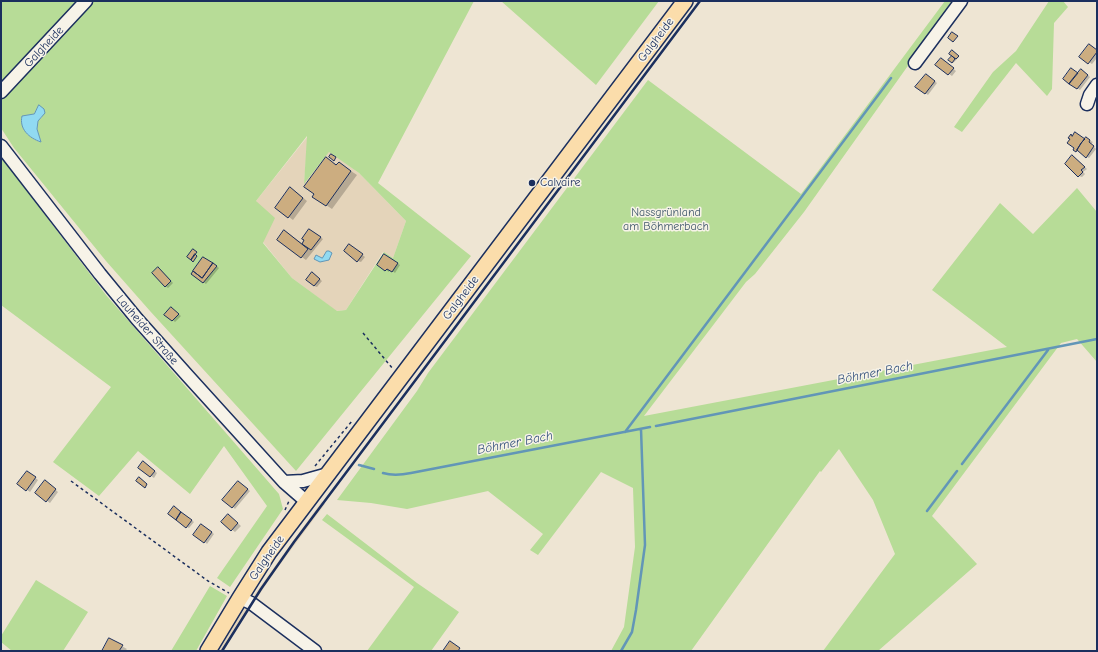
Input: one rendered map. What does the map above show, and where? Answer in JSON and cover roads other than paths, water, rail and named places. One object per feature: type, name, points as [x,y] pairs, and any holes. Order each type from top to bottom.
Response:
[{"type":"main road","name":"Galgheide","points":[[208,651],[269,552],[685,1]]},
{"type":"street","name":"Galgheide","points":[[1,92],[86,1]]},
{"type":"street","points":[[915,63],[961,1]]},
{"type":"street","points":[[1086,104],[1097,85]]},
{"type":"street","name":"Lauheider Straße","points":[[1,146],[100,274],[138,319],[284,482],[307,502]]},
{"type":"street","points":[[284,482],[303,481],[328,474]]},
{"type":"street","points":[[240,598],[251,603],[315,651]]},
{"type":"water","points":[[39,105],[44,109],[45,113],[38,121],[37,129],[41,142],[26,132],[21,121],[22,116],[34,114]]},
{"type":"water","points":[[327,251],[332,253],[329,260],[320,262],[314,259],[316,255],[322,258]]},
{"type":"waterway","points":[[625,432],[891,78]]},
{"type":"waterway","name":"Böhmer Bach","points":[[656,426],[1097,339]]},
{"type":"waterway","points":[[962,464],[1048,350]]},
{"type":"waterway","name":"Böhmer Bach","points":[[383,473],[394,475],[407,474],[650,427]]},
{"type":"waterway","points":[[621,651],[632,632],[645,545],[641,429]]},
{"type":"waterway","name":"Böhmer Bach","points":[[359,465],[374,469]]},
{"type":"waterway","points":[[927,511],[957,471]]},
{"type":"railway","points":[[222,651],[261,589],[294,542],[700,1]]},
{"type":"place","name":"Calvaire","points":[[532,183]]},
{"type":"park label","name":"Nassgrünland am Böhmerbach","points":[[666,220]]}]
